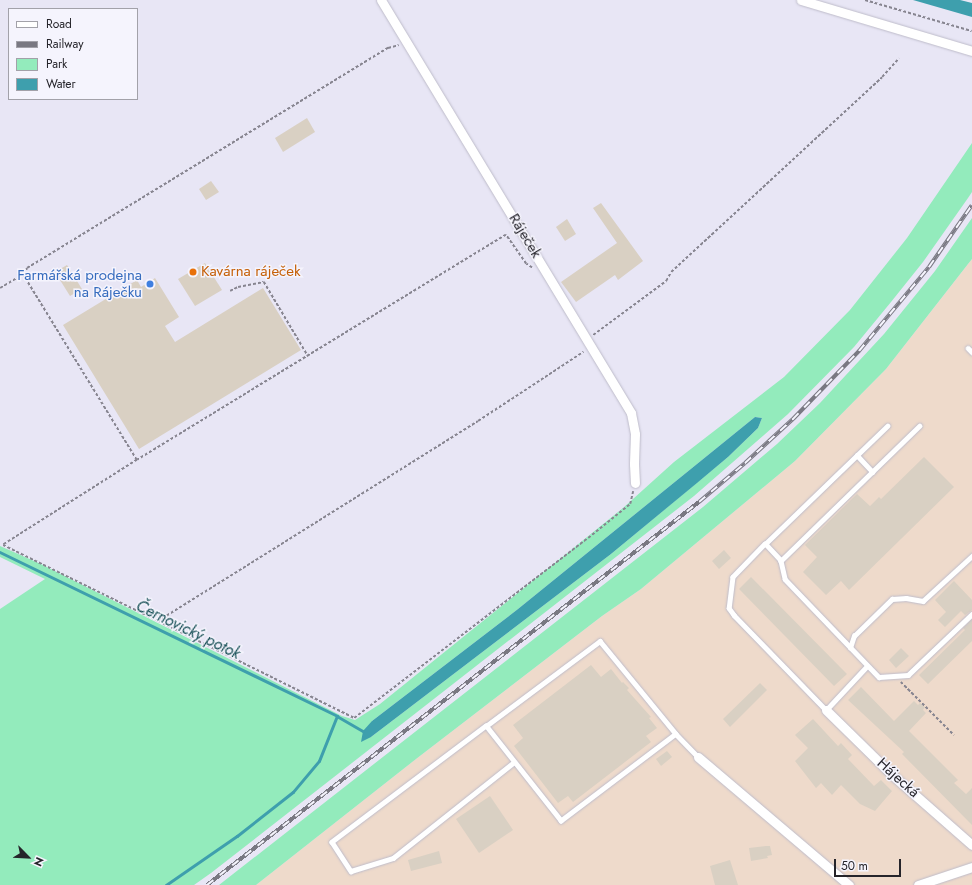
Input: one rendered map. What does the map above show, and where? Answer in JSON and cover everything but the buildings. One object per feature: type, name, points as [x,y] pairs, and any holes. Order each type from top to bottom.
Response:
[{"type":"street","name":"Ráječek","points":[[381,0],[631,413],[635,434],[635,483]]},
{"type":"street","points":[[801,0],[972,51]]},
{"type":"street","name":"Hájecká","points":[[826,710],[890,772],[972,845]]},
{"type":"street","points":[[698,757],[848,885]]},
{"type":"street","points":[[918,885],[972,867]]},
{"type":"lane","points":[[867,666],[826,710],[734,615],[729,608],[733,577],[887,426]]},
{"type":"lane","points":[[781,561],[920,426]]},
{"type":"lane","points":[[857,455],[873,472]]},
{"type":"lane","points":[[765,544],[781,561],[785,579],[879,677],[908,675],[972,614]]},
{"type":"lane","points":[[850,648],[854,636],[892,599],[906,598],[923,601],[972,556]]},
{"type":"lane","points":[[514,762],[393,858],[351,871],[332,842],[600,641],[676,734],[698,757]]},
{"type":"lane","points":[[486,726],[561,821],[676,734]]},
{"type":"path","points":[[865,0],[972,30]]},
{"type":"path","points":[[0,288],[22,274],[27,268],[388,48],[396,47],[406,41]]},
{"type":"path","points":[[158,621],[478,421],[589,343],[666,281],[671,272],[882,77],[899,58]]},
{"type":"path","points":[[3,545],[137,460],[506,235],[526,264],[533,268],[543,266]]},
{"type":"path","points":[[22,274],[137,460]]},
{"type":"path","points":[[230,291],[238,287],[264,282],[308,356]]},
{"type":"path","points":[[0,544],[354,718],[630,504],[635,483]]},
{"type":"path","points":[[895,676],[954,735]]},
{"type":"shaded area","points":[[972,259],[972,885],[256,885],[416,759],[602,616],[641,589],[795,461],[886,369]]},
{"type":"green space","points":[[972,143],[972,192],[968,198],[923,262],[854,347],[788,414],[694,496],[211,873],[194,885],[0,885],[0,609],[45,579],[0,557],[0,546],[41,564],[342,716],[355,720],[380,704],[623,508],[674,462],[784,377],[850,310],[907,238]],"holes":[[[755,417],[762,418],[758,428],[728,457],[611,554],[371,737],[372,721],[518,609]]]},
{"type":"green space","points":[[972,218],[972,259],[886,369],[795,461],[641,589],[602,616],[416,759],[256,885],[219,885],[703,507],[777,444],[820,403],[884,334],[935,271]]},
{"type":"water","points":[[913,0],[960,0],[972,3],[972,17]]},
{"type":"water","points":[[755,417],[762,418],[758,428],[728,457],[611,554],[371,737],[361,742],[363,731],[372,721],[518,609]]},
{"type":"waterway","name":"Černovický potok","points":[[0,552],[337,716],[363,731]]},
{"type":"waterway","points":[[166,885],[237,836],[293,792],[319,761],[337,716]]},
{"type":"railway","points":[[207,885],[699,502],[745,463],[793,419],[859,351],[929,267],[972,205]]},
{"type":"place","name":"Kavárna ráječek","points":[[193,272]]},
{"type":"place","name":"Farmářská prodejna na Ráječku","points":[[150,284]]}]
